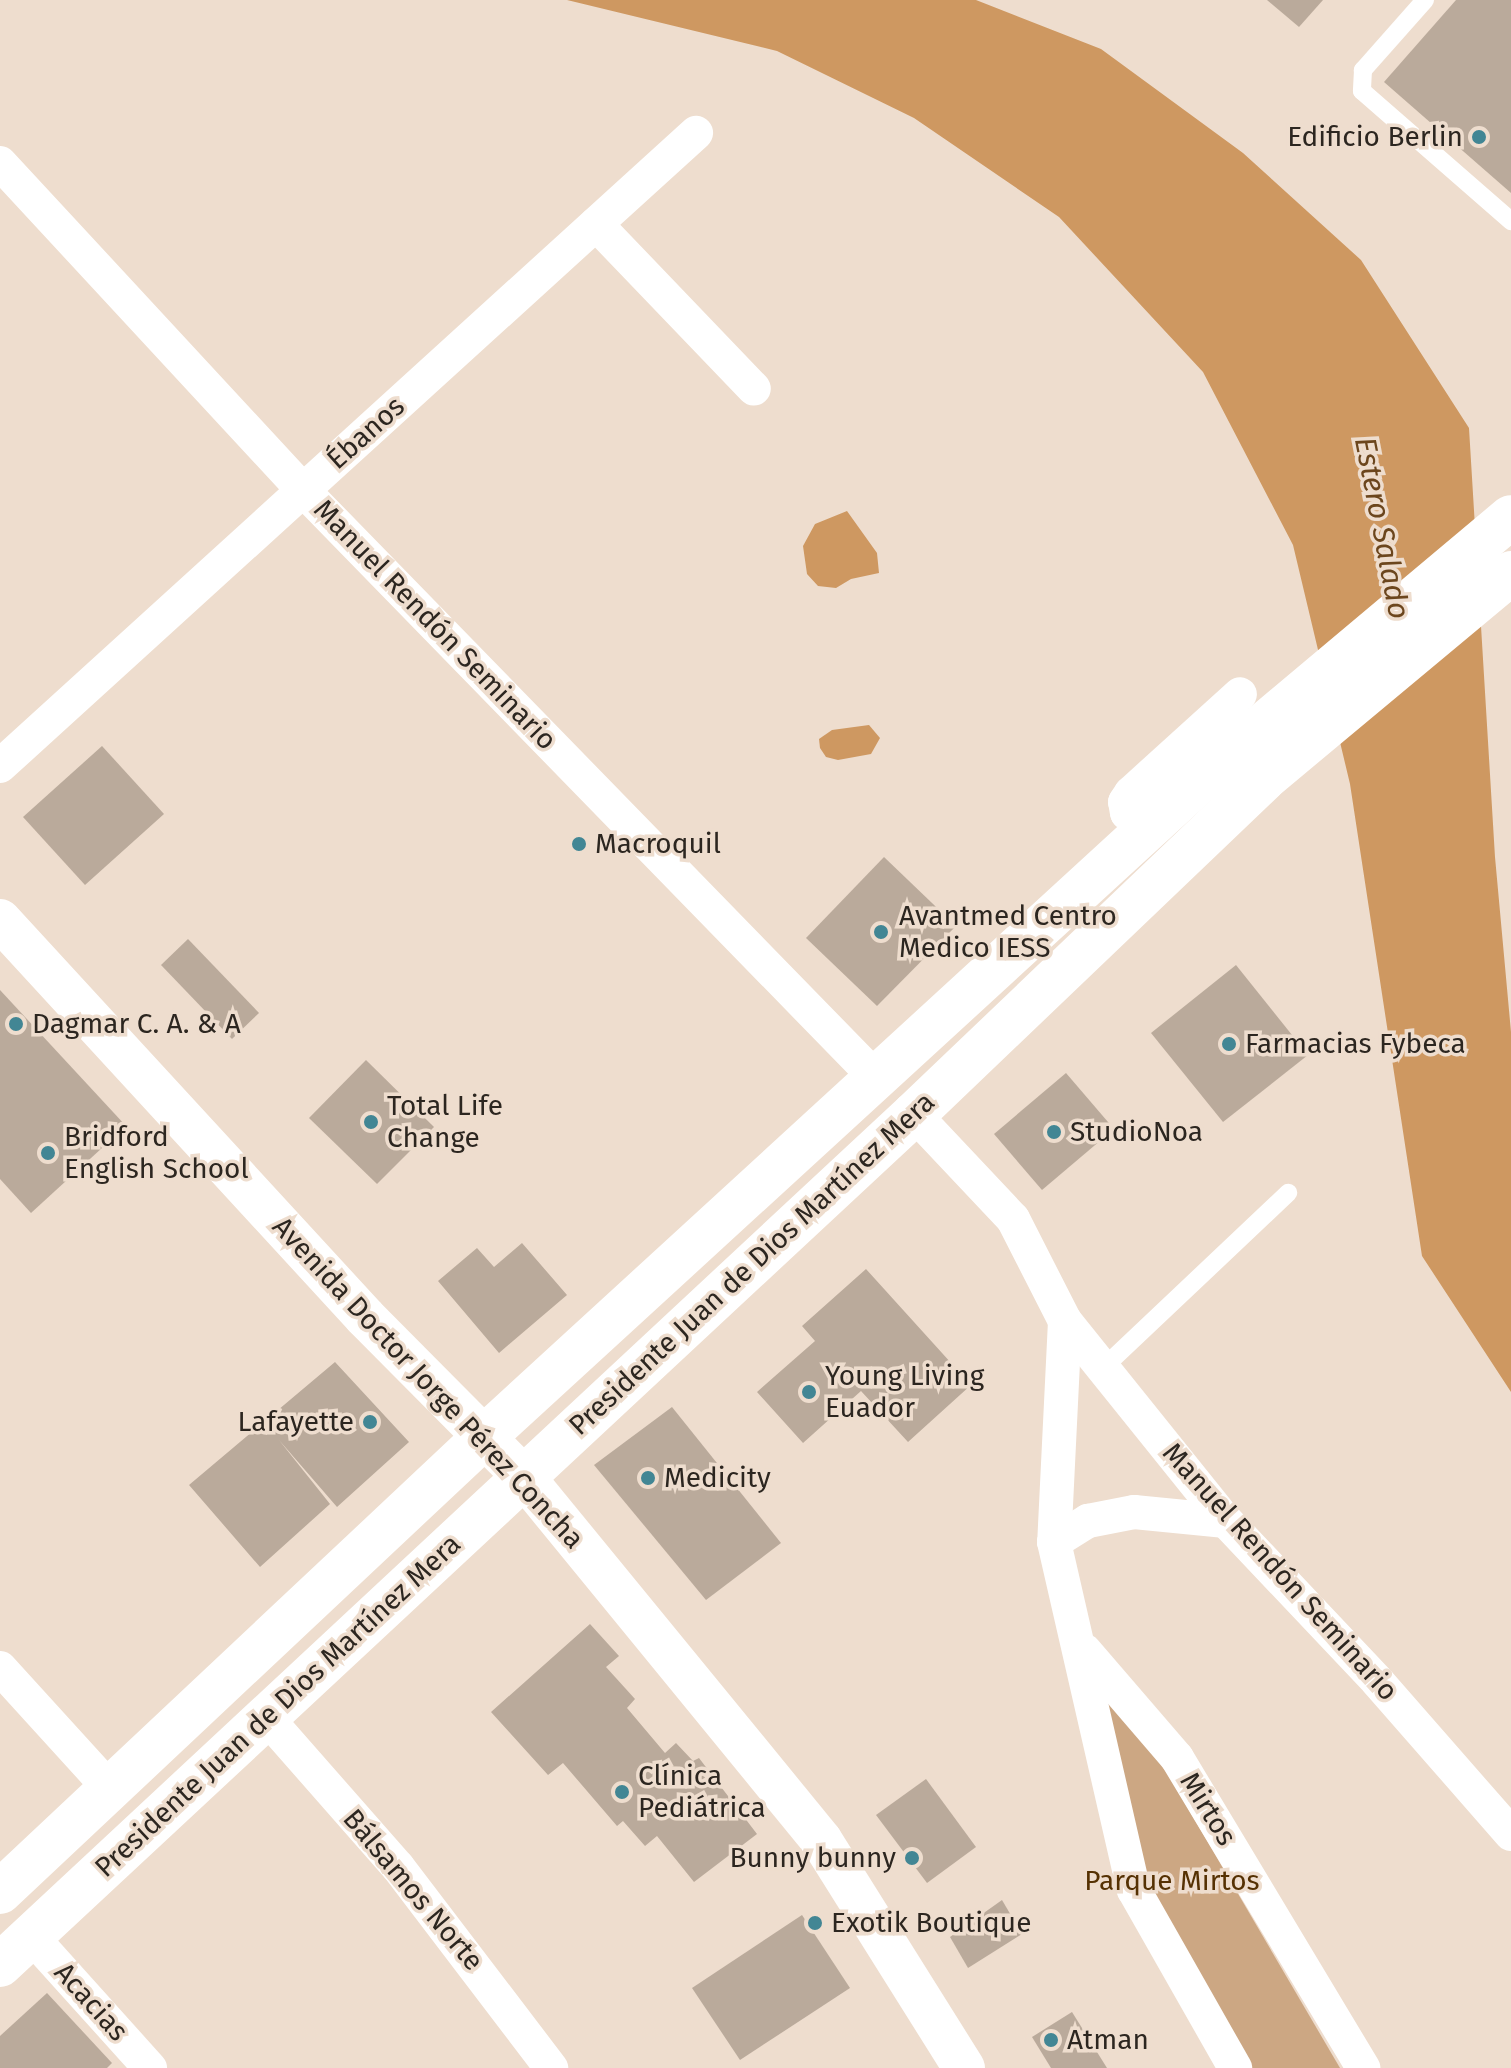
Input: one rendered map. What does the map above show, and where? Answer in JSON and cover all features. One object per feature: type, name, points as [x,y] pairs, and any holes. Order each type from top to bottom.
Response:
[{"type":"main road","name":"Presidente Juan de Dios Martínez Mera","points":[[16,1950],[914,1114],[1251,762],[1511,517]]},
{"type":"main road","name":"Presidente Juan de Dios Martínez Mera","points":[[0,1892],[482,1439],[1145,832],[1251,762],[1511,573]]},
{"type":"street","name":"Ébanos","points":[[0,766],[696,133]]},
{"type":"street","name":"Manuel Rendón Seminario","points":[[0,163],[303,490],[877,1079]]},
{"type":"street","points":[[596,224],[754,389]]},
{"type":"street","points":[[1145,832],[1127,813],[1125,802],[1131,793],[1240,694]]},
{"type":"street","name":"Avenida Doctor Jorge Pérez Concha","points":[[0,920],[482,1439],[524,1477],[821,1840],[964,2068]]},
{"type":"street","name":"Manuel Rendón Seminario","points":[[914,1114],[1013,1219],[1065,1321],[1226,1521],[1378,1682],[1511,1834]]},
{"type":"street","name":"Mirtos","points":[[1065,1321],[1054,1542],[1082,1647],[1134,1890],[1235,2068]]},
{"type":"street","points":[[1054,1542],[1088,1521],[1134,1512],[1226,1521]]},
{"type":"street","name":"Mirtos","points":[[1082,1647],[1177,1758],[1363,2068]]},
{"type":"street","points":[[0,1668],[111,1790]]},
{"type":"street","name":"Bálsamos Norte","points":[[267,1718],[398,1867],[551,2068]]},
{"type":"street","name":"Acacias","points":[[16,1950],[150,2068]]},
{"type":"lane","points":[[1425,0],[1363,70],[1362,91],[1511,221]]},
{"type":"lane","points":[[1103,1368],[1288,1193]]},
{"type":"green space","name":"Parque Mirtos","points":[[1062,1649],[1131,1711],[1340,2068],[1227,2068],[1122,1898]]},
{"type":"water","name":"Estero Salado","points":[[567,0],[976,0],[1101,49],[1243,153],[1361,260],[1469,428],[1495,857],[1511,1032],[1511,1392],[1422,1256],[1350,784],[1293,545],[1203,372],[1059,217],[914,118],[777,51]]},
{"type":"water","points":[[847,511],[877,553],[879,573],[851,579],[836,588],[818,586],[807,574],[803,546],[815,524]]},
{"type":"water","points":[[869,725],[880,738],[871,754],[838,760],[826,757],[820,748],[819,739],[832,730]]},
{"type":"building","points":[[1267,0],[1323,0],[1299,27]]},
{"type":"building","name":"Edificio Berlin","points":[[1456,0],[1511,0],[1511,193],[1384,82]]},
{"type":"building","points":[[102,746],[164,814],[85,885],[23,817]]},
{"type":"building","name":"Avantmed Centro Medico IESS","points":[[884,857],[956,926],[877,1006],[806,938]]},
{"type":"building","points":[[188,939],[259,1013],[232,1039],[161,965]]},
{"type":"building","name":"Farmacias Fybeca","points":[[1236,965],[1308,1055],[1223,1122],[1151,1033]]},
{"type":"building","name":"Bridford English School","points":[[0,990],[126,1126],[31,1213],[0,1179]]},
{"type":"building","name":"Total Life Change","points":[[366,1060],[434,1127],[377,1184],[309,1118]]},
{"type":"building","name":"StudioNoa","points":[[1066,1073],[1114,1129],[1042,1190],[994,1134]]},
{"type":"building","points":[[522,1243],[567,1295],[499,1353],[438,1281],[477,1248],[494,1267]]},
{"type":"building","points":[[866,1269],[971,1385],[908,1442],[861,1391],[803,1443],[757,1392],[815,1341],[802,1326]]},
{"type":"building","points":[[335,1362],[409,1442],[337,1507],[279,1440],[330,1504],[260,1567],[189,1485]]},
{"type":"building","points":[[672,1407],[781,1543],[706,1600],[594,1465]]},
{"type":"building","points":[[590,1624],[619,1656],[606,1667],[635,1699],[627,1708],[665,1753],[676,1743],[693,1761],[699,1758],[757,1834],[694,1882],[657,1836],[645,1846],[623,1821],[617,1826],[563,1763],[548,1775],[491,1712]]},
{"type":"building","points":[[926,1779],[976,1847],[927,1883],[876,1815]]},
{"type":"building","points":[[1002,1900],[1022,1934],[968,1968],[950,1937]]},
{"type":"building","points":[[802,1915],[850,1988],[740,2060],[692,1988]]},
{"type":"building","points":[[47,1993],[112,2063],[107,2068],[0,2068],[0,2036]]},
{"type":"building","points":[[1072,2012],[1107,2068],[1051,2068],[1032,2037]]},
{"type":"place","name":"Edificio Berlin","points":[[1479,137]]},
{"type":"place","name":"Macroquil","points":[[579,844]]},
{"type":"place","name":"Avantmed Centro Medico IESS","points":[[881,932]]},
{"type":"place","name":"Dagmar C. A. & A","points":[[16,1024]]},
{"type":"place","name":"Farmacias Fybeca","points":[[1229,1044]]},
{"type":"place","name":"Total Life Change","points":[[371,1122]]},
{"type":"place","name":"StudioNoa","points":[[1054,1132]]},
{"type":"place","name":"Bridford English School","points":[[48,1153]]},
{"type":"place","name":"Young Living Euador","points":[[809,1392]]},
{"type":"place","name":"Lafayette","points":[[370,1422]]},
{"type":"place","name":"Medicity","points":[[648,1478]]},
{"type":"place","name":"Clínica Pediátrica","points":[[622,1792]]},
{"type":"place","name":"Bunny bunny","points":[[912,1858]]},
{"type":"place","name":"Exotik Boutique","points":[[815,1923]]},
{"type":"place","name":"Atman","points":[[1051,2040]]}]
